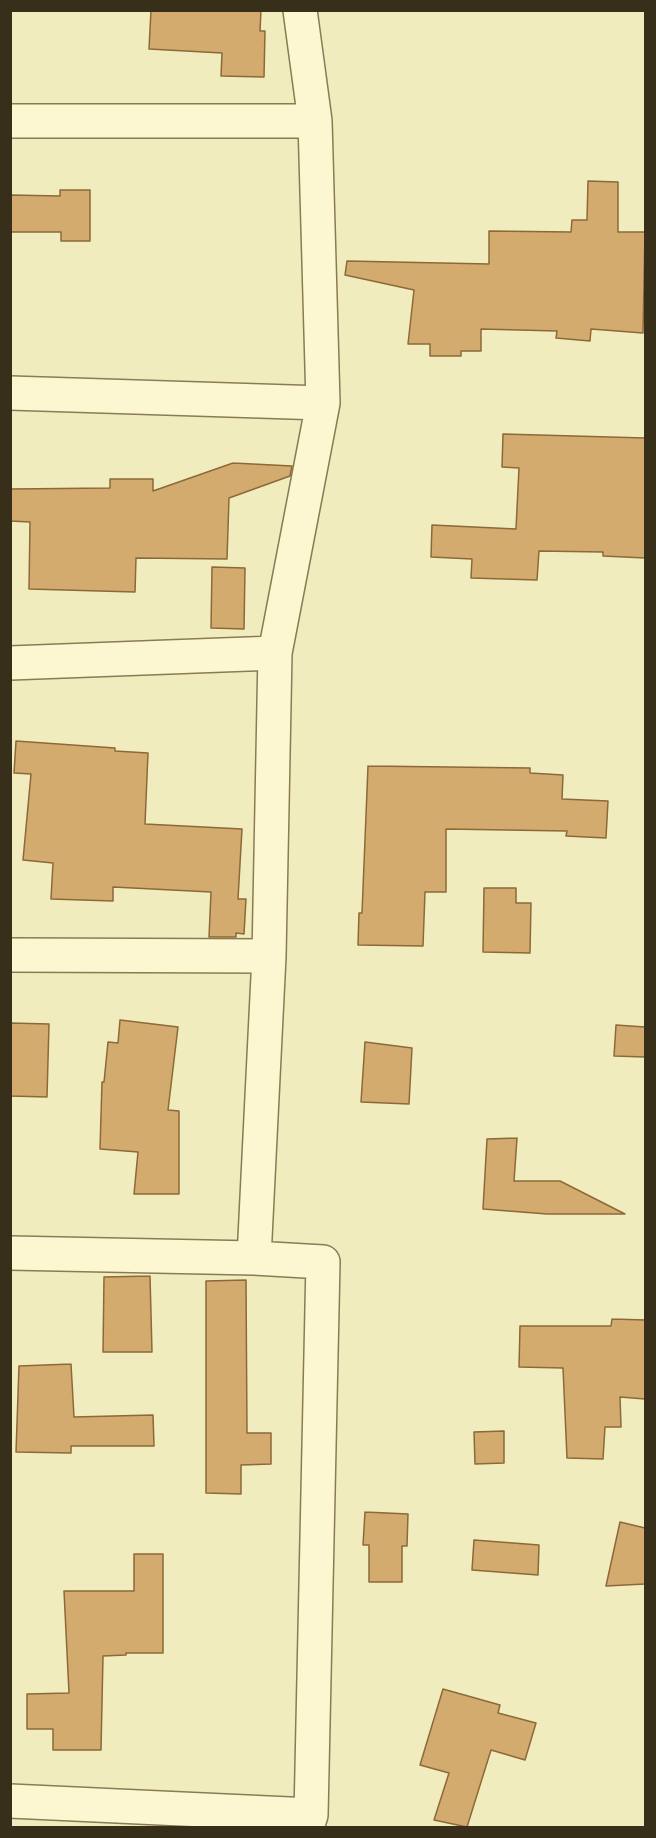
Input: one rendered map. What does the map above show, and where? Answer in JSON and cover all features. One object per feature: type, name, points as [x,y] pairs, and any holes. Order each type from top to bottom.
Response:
[{"type":"street","points":[[254,1258],[269,956],[275,652],[323,403],[315,121],[300,10]]},
{"type":"street","points":[[10,121],[315,121]]},
{"type":"street","points":[[10,393],[323,403]]},
{"type":"street","points":[[10,663],[275,652]]},
{"type":"street","points":[[10,955],[269,956]]},
{"type":"street","points":[[10,1254],[254,1258],[323,1262],[309,1821],[10,1801]]},
{"type":"building","points":[[151,10],[261,10],[260,31],[265,31],[264,77],[221,76],[222,53],[149,49]]},
{"type":"building","points":[[588,181],[618,182],[618,232],[645,232],[643,333],[591,329],[590,341],[556,338],[557,331],[481,329],[481,351],[461,351],[461,356],[430,356],[430,344],[408,344],[414,290],[345,275],[347,261],[489,264],[489,231],[571,232],[572,220],[587,220]]},
{"type":"building","points":[[60,190],[90,190],[90,241],[61,241],[61,232],[10,232],[10,195],[60,196]]},
{"type":"building","points":[[503,434],[645,438],[645,558],[603,556],[603,552],[539,551],[537,580],[471,578],[472,559],[431,557],[432,525],[516,529],[519,468],[502,467]]},
{"type":"building","points":[[233,463],[292,466],[290,476],[229,498],[227,559],[136,558],[135,592],[29,589],[30,522],[10,521],[10,489],[110,488],[110,479],[153,479],[153,491]]},
{"type":"building","points":[[212,567],[245,568],[244,629],[211,628]]},
{"type":"building","points":[[16,741],[115,748],[115,751],[148,753],[145,824],[242,829],[238,899],[246,899],[244,934],[236,933],[236,937],[209,937],[211,892],[113,887],[113,901],[51,899],[53,863],[23,860],[31,774],[14,773]]},
{"type":"building","points":[[368,766],[530,768],[530,773],[563,775],[562,799],[608,801],[606,838],[566,836],[567,831],[446,829],[446,892],[425,892],[423,946],[358,945],[359,913],[362,913]]},
{"type":"building","points":[[484,888],[516,888],[516,903],[531,903],[530,953],[483,952]]},
{"type":"building","points":[[120,1020],[178,1027],[168,1110],[179,1111],[179,1194],[134,1194],[138,1152],[100,1149],[102,1082],[104,1082],[108,1042],[118,1043]]},
{"type":"building","points":[[10,1023],[49,1024],[47,1097],[10,1096]]},
{"type":"building","points":[[616,1025],[645,1027],[645,1057],[614,1056]]},
{"type":"building","points":[[365,1042],[412,1048],[409,1104],[361,1102]]},
{"type":"building","points":[[517,1138],[514,1181],[560,1181],[625,1214],[547,1214],[483,1209],[487,1139]]},
{"type":"building","points":[[150,1276],[152,1352],[103,1352],[104,1277]]},
{"type":"building","points":[[246,1280],[247,1433],[271,1433],[271,1464],[241,1465],[241,1494],[206,1493],[206,1281]]},
{"type":"building","points":[[612,1319],[645,1320],[645,1399],[620,1397],[621,1427],[605,1427],[603,1459],[567,1458],[563,1368],[519,1367],[520,1326],[611,1326]]},
{"type":"building","points":[[71,1364],[74,1417],[153,1415],[154,1446],[71,1446],[71,1453],[16,1452],[19,1366]]},
{"type":"building","points":[[504,1431],[504,1463],[475,1464],[474,1432]]},
{"type":"building","points":[[365,1512],[408,1514],[407,1546],[402,1546],[402,1582],[369,1582],[369,1545],[363,1545]]},
{"type":"building","points":[[620,1522],[645,1528],[645,1584],[606,1586]]},
{"type":"building","points":[[474,1540],[539,1545],[538,1575],[472,1570]]},
{"type":"building","points":[[134,1554],[163,1554],[163,1653],[126,1653],[126,1655],[103,1656],[101,1750],[53,1750],[53,1729],[27,1729],[27,1694],[69,1693],[64,1591],[134,1591]]},
{"type":"building","points":[[443,1689],[500,1705],[498,1713],[536,1723],[525,1760],[491,1750],[467,1827],[434,1820],[449,1773],[420,1765]]}]
